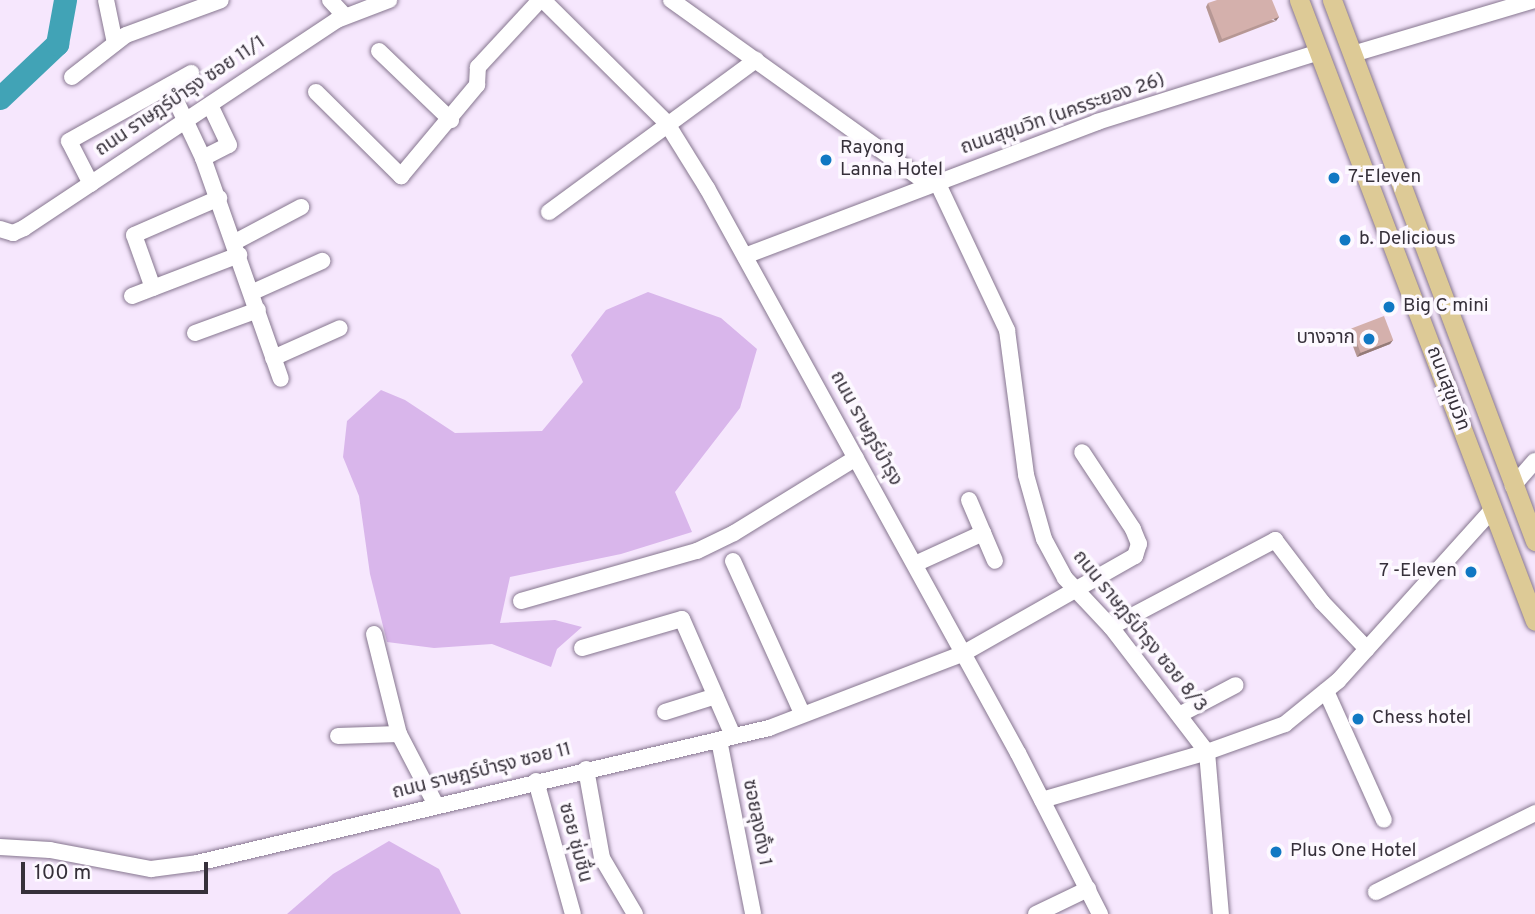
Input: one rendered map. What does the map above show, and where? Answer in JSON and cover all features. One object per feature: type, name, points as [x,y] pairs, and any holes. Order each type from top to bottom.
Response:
[{"type":"main road","name":"ถนนสุขุมวิท","points":[[1299,0],[1535,621]]},
{"type":"main road","name":"ถนนสุขุมวิท","points":[[1332,0],[1513,486],[1534,533]]},
{"type":"street","points":[[106,0],[116,43]]},
{"type":"street","points":[[72,77],[116,43],[141,28],[221,0]]},
{"type":"street","points":[[330,0],[345,16]]},
{"type":"street","name":"ถนน ราษฎร์บำรุง ซอย 11/1","points":[[0,229],[17,232],[187,122],[263,65],[345,16],[389,0]]},
{"type":"street","points":[[316,92],[401,176],[451,120],[477,85],[478,67],[542,0]]},
{"type":"street","name":"ถนน ราษฎร์บำรุง","points":[[542,0],[666,122],[745,256],[964,653],[1100,914]]},
{"type":"street","points":[[671,0],[933,183]]},
{"type":"street","points":[[1353,54],[1534,0]]},
{"type":"street","points":[[379,51],[451,120]]},
{"type":"street","name":"ถนนสุขุมวิท (นครระยอง 26)","points":[[745,256],[1097,122],[1319,52]]},
{"type":"street","points":[[549,212],[666,122],[756,60]]},
{"type":"street","points":[[91,184],[69,141],[191,73]]},
{"type":"street","points":[[169,86],[219,198],[281,379]]},
{"type":"street","points":[[203,158],[229,145],[210,106]]},
{"type":"street","name":"ถนน ราษฎร์บำรุง ซอย 8/3","points":[[933,183],[1007,330],[1030,496],[1049,549],[1075,589],[1111,627],[1207,752]]},
{"type":"street","points":[[153,288],[134,236],[219,198]]},
{"type":"street","points":[[132,296],[237,249],[301,207]]},
{"type":"street","points":[[253,292],[323,261]]},
{"type":"street","points":[[195,333],[258,310]]},
{"type":"street","points":[[273,358],[340,328]]},
{"type":"street","name":"ถนน ราษฎร์บำรุง ซอย 11","points":[[0,847],[50,850],[150,869],[197,863],[726,738],[802,713],[964,653],[1135,556],[1139,544],[1082,452]]},
{"type":"street","points":[[521,601],[698,551],[856,458]]},
{"type":"street","points":[[1513,486],[1535,461]]},
{"type":"street","points":[[969,500],[995,561]]},
{"type":"street","points":[[1042,800],[1207,752],[1285,724],[1326,691],[1367,649],[1493,509]]},
{"type":"street","points":[[915,564],[983,533]]},
{"type":"street","points":[[1111,627],[1275,540],[1305,582],[1367,649]]},
{"type":"street","points":[[733,561],[802,713]]},
{"type":"street","name":"ซอยลุงตั้ง 1","points":[[582,648],[682,619],[716,696],[726,738],[753,914]]},
{"type":"street","points":[[374,634],[399,734],[436,805]]},
{"type":"street","points":[[1179,715],[1236,685]]},
{"type":"street","points":[[1326,691],[1384,820]]},
{"type":"street","points":[[665,712],[716,696]]},
{"type":"street","points":[[338,736],[399,734]]},
{"type":"street","points":[[1207,752],[1221,914]]},
{"type":"street","points":[[586,769],[603,858],[635,914]]},
{"type":"street","name":"ซอย ชุ่มชื่น","points":[[536,781],[573,914]]},
{"type":"street","points":[[1376,892],[1535,813]]},
{"type":"street","points":[[1036,914],[1088,889]]},
{"type":"shaded area","points":[[648,292],[721,318],[757,349],[740,408],[675,492],[692,532],[621,554],[510,577],[500,623],[555,620],[582,627],[557,649],[551,667],[492,644],[434,648],[387,642],[370,574],[359,496],[343,457],[347,421],[381,390],[405,400],[455,433],[542,431],[583,382],[571,355],[606,310]]},
{"type":"shaded area","points":[[389,841],[439,869],[461,914],[287,914],[333,874]]},
{"type":"building","points":[[1217,0],[1272,0],[1279,17],[1222,39],[1208,3]]},
{"type":"building","name":"บางจาก","points":[[1384,316],[1393,340],[1361,353],[1351,329]]},
{"type":"waterway","points":[[0,98],[57,44],[65,0]]},
{"type":"place","name":"Rayong Lanna Hotel","points":[[826,160]]},
{"type":"place","name":"7-Eleven","points":[[1334,178]]},
{"type":"place","name":"b. Delicious","points":[[1345,240]]},
{"type":"place","name":"Big C mini","points":[[1389,307]]},
{"type":"place","name":"บางจาก","points":[[1369,339]]},
{"type":"place","name":"7 -Eleven","points":[[1471,572]]},
{"type":"place","name":"Chess hotel","points":[[1358,719]]},
{"type":"place","name":"Plus One Hotel","points":[[1276,852]]}]
